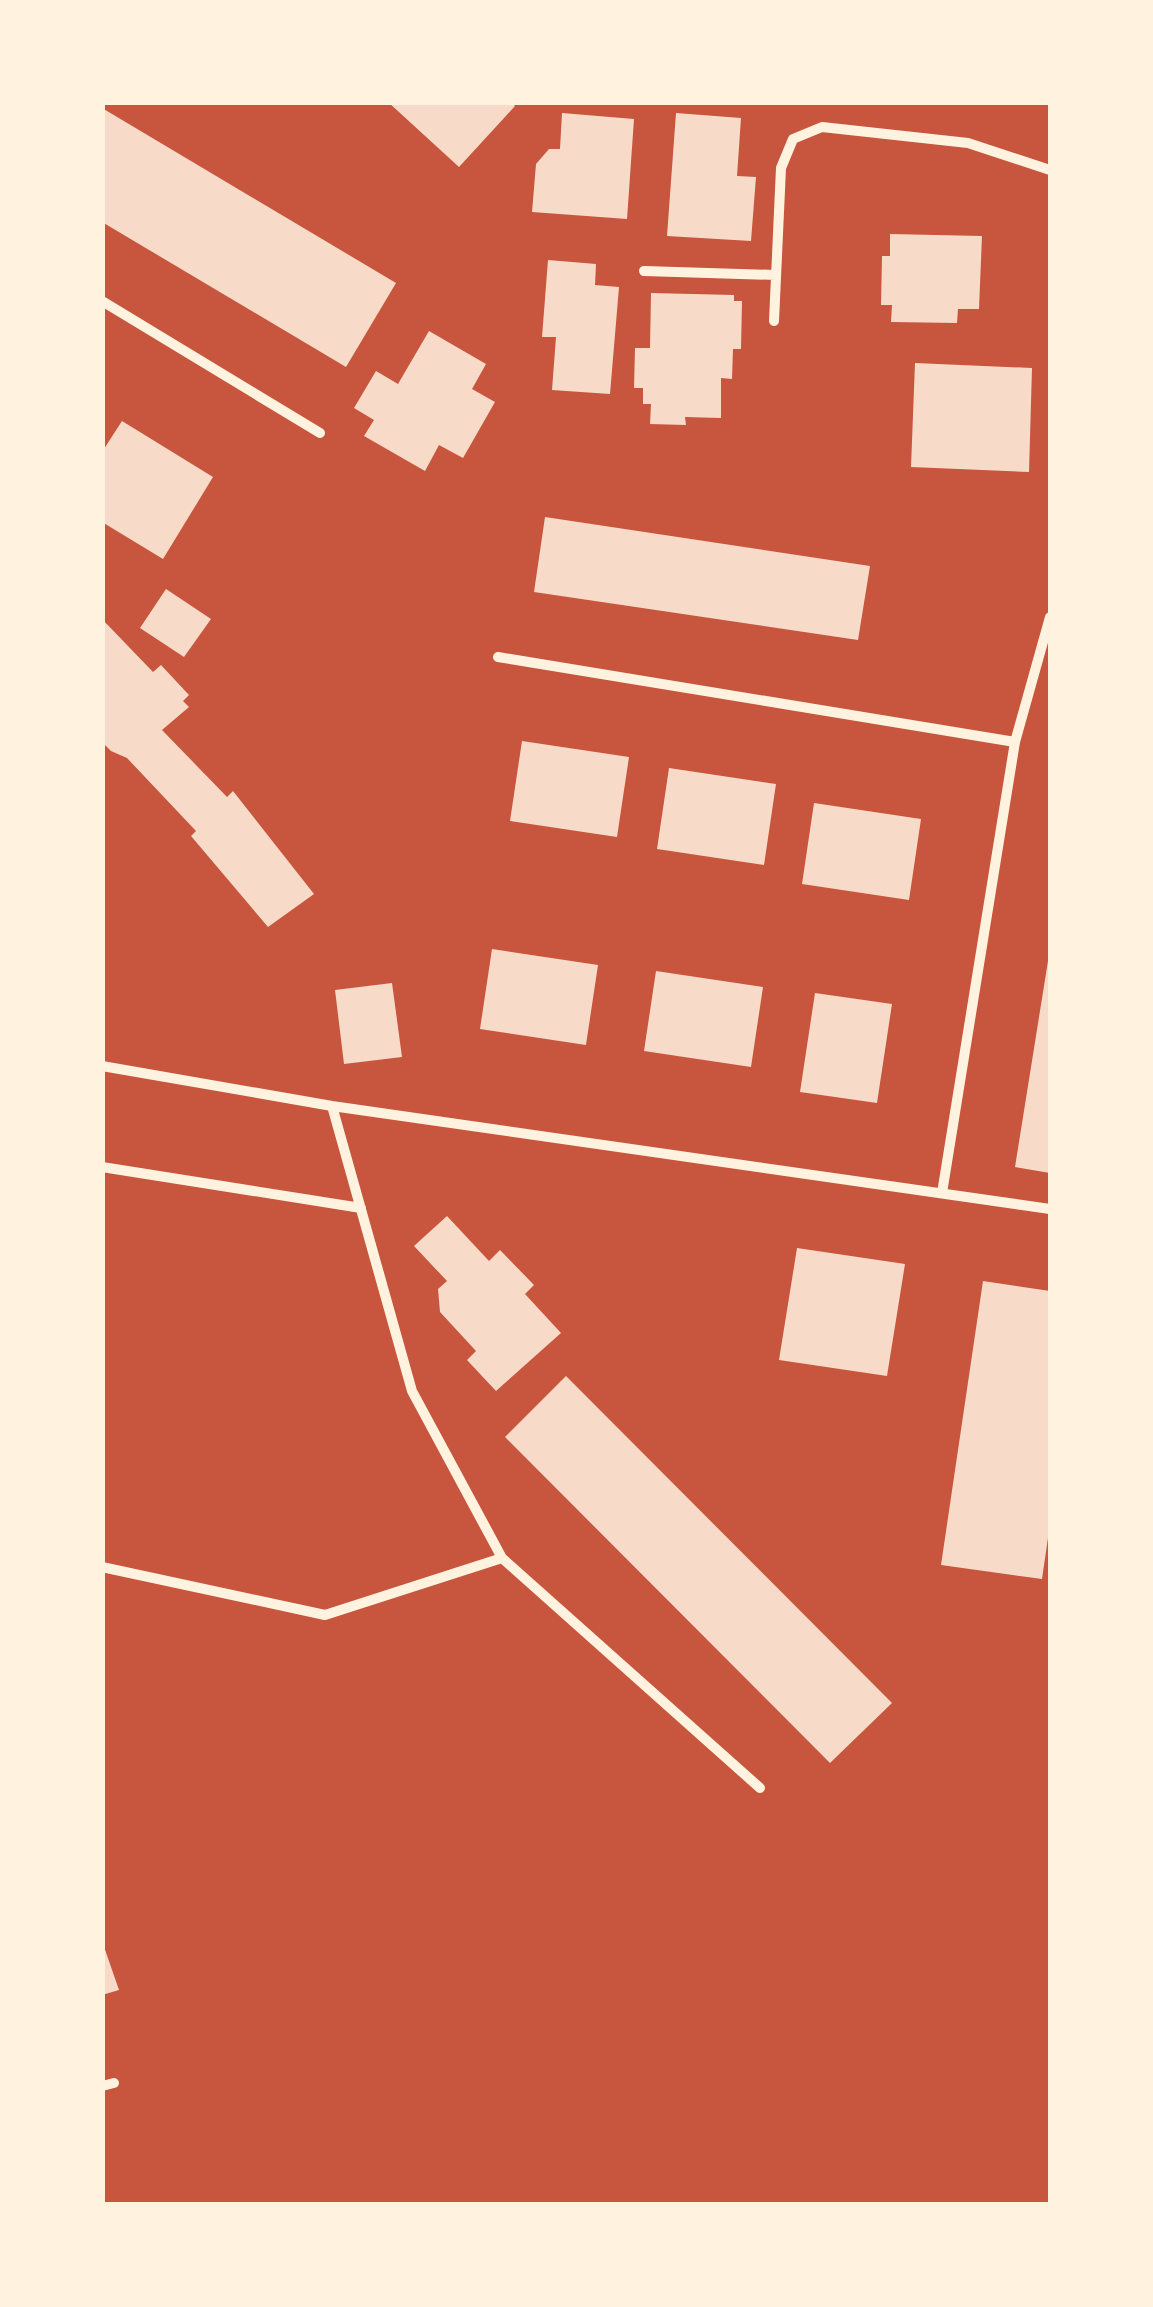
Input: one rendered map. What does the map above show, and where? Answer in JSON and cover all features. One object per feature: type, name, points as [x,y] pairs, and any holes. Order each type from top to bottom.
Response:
[{"type":"street","points":[[774,321],[781,168],[792,139],[822,127],[968,144],[1050,170]]},
{"type":"street","points":[[644,271],[776,275]]},
{"type":"street","points":[[102,300],[320,433]]},
{"type":"street","points":[[942,1193],[1015,742],[1050,618]]},
{"type":"street","points":[[498,657],[1015,742]]},
{"type":"street","points":[[102,1066],[332,1106],[1050,1210]]},
{"type":"street","points":[[332,1106],[412,1391],[502,1558],[760,1788]]},
{"type":"street","points":[[102,1168],[360,1208]]},
{"type":"street","points":[[102,1567],[325,1614],[502,1558]]},
{"type":"building","points":[[388,102],[511,102],[515,106],[459,167]]},
{"type":"building","points":[[102,108],[396,283],[346,367],[102,222]]},
{"type":"building","points":[[562,113],[634,119],[627,219],[532,212],[536,164],[549,149],[560,149]]},
{"type":"building","points":[[676,113],[741,118],[737,176],[756,177],[751,241],[667,236]]},
{"type":"building","points":[[890,234],[982,236],[979,309],[958,309],[957,323],[891,322],[892,305],[881,305],[882,256],[890,256]]},
{"type":"building","points":[[548,260],[596,264],[595,285],[619,287],[610,394],[552,390],[556,337],[542,337]]},
{"type":"building","points":[[651,293],[734,295],[734,301],[742,301],[741,349],[733,349],[732,379],[721,378],[721,418],[685,417],[686,425],[650,424],[651,404],[643,404],[643,388],[634,388],[635,348],[650,348]]},
{"type":"building","points":[[429,331],[486,364],[472,389],[495,402],[463,458],[439,445],[425,471],[364,436],[374,420],[354,408],[376,371],[398,384]]},
{"type":"building","points":[[915,363],[1032,368],[1029,472],[911,467]]},
{"type":"building","points":[[122,421],[213,477],[163,559],[102,522],[102,452]]},
{"type":"building","points":[[545,517],[870,566],[858,640],[534,592]]},
{"type":"building","points":[[166,589],[211,619],[184,657],[140,628]]},
{"type":"building","points":[[102,619],[153,672],[161,665],[189,695],[183,701],[189,707],[162,730],[227,797],[233,791],[314,894],[268,927],[191,836],[196,831],[127,758],[102,742]]},
{"type":"building","points":[[522,741],[629,757],[617,837],[510,821]]},
{"type":"building","points":[[669,768],[776,784],[764,865],[657,849]]},
{"type":"building","points":[[814,803],[921,819],[909,900],[802,884]]},
{"type":"building","points":[[492,949],[598,965],[586,1045],[480,1029]]},
{"type":"building","points":[[1050,961],[1050,1173],[1015,1167]]},
{"type":"building","points":[[656,971],[763,987],[751,1067],[644,1051]]},
{"type":"building","points":[[392,983],[402,1057],[344,1064],[335,990]]},
{"type":"building","points":[[815,993],[892,1004],[877,1103],[800,1092]]},
{"type":"building","points":[[447,1216],[489,1261],[500,1250],[534,1285],[525,1294],[561,1333],[496,1391],[467,1360],[476,1351],[440,1312],[438,1289],[447,1281],[414,1246]]},
{"type":"building","points":[[797,1248],[905,1264],[887,1376],[779,1360]]},
{"type":"building","points":[[983,1281],[1050,1291],[1050,1524],[1042,1579],[941,1565]]},
{"type":"building","points":[[566,1376],[892,1703],[830,1763],[505,1437]]},
{"type":"building","points":[[102,1941],[119,1990],[102,1995]]}]
